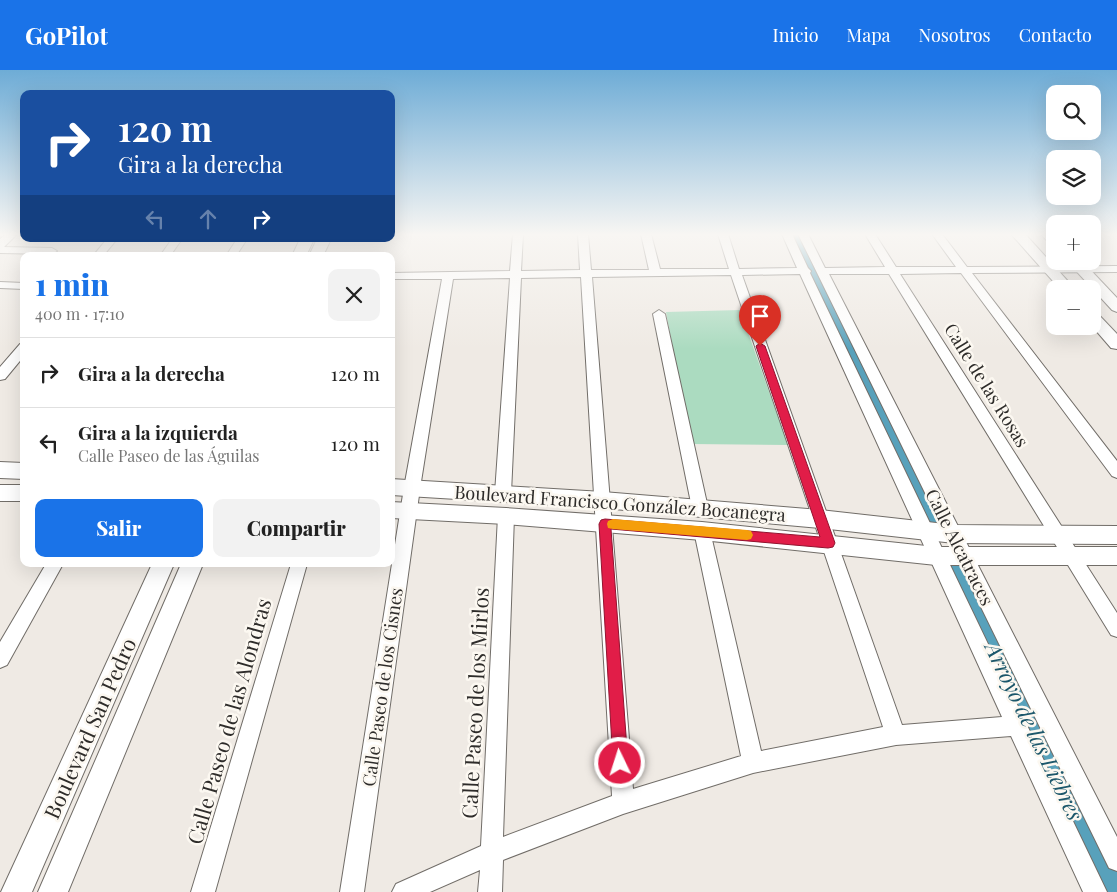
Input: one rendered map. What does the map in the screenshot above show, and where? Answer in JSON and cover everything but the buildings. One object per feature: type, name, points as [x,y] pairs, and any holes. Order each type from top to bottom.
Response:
[{"type":"main road","points":[[1085,272],[1117,307]]},
{"type":"main road","points":[[1101,326],[1117,344]]},
{"type":"main road","name":"Boulevard Francisco González Bocanegra","points":[[395,487],[503,493],[700,508],[954,534],[1117,535]]},
{"type":"main road","points":[[0,493],[20,493]]},
{"type":"main road","name":"Boulevard Francisco González Bocanegra","points":[[400,511],[506,516],[702,531],[936,556],[1117,556]]},
{"type":"main road","name":"Boulevard San Pedro","points":[[16,892],[162,567]]},
{"type":"main road","name":"Boulevard San Pedro","points":[[53,892],[191,567]]},
{"type":"street","points":[[395,276],[630,272]]},
{"type":"street","points":[[737,272],[748,312],[896,735]]},
{"type":"street","points":[[807,272],[936,556],[1094,892]]},
{"type":"street","name":"Calle Alcatraces","points":[[823,272],[1117,860]]},
{"type":"street","name":"Calle de las Rosas","points":[[893,272],[1117,629]]},
{"type":"street","points":[[967,272],[1117,472]]},
{"type":"street","points":[[586,273],[623,803]]},
{"type":"street","points":[[503,493],[516,274]]},
{"type":"street","name":"Calle Paseo de los Cisnes","points":[[395,551],[400,511],[412,488],[448,275]]},
{"type":"street","points":[[0,285],[20,286]]},
{"type":"street","points":[[659,314],[700,508]]},
{"type":"street","points":[[0,376],[20,352]]},
{"type":"street","name":"Calle Paseo de los Mirlos","points":[[490,892],[506,516]]},
{"type":"street","points":[[702,531],[753,763]]},
{"type":"street","points":[[0,659],[53,567]]},
{"type":"street","name":"Calle Paseo de las Alondras","points":[[203,892],[298,567]]},
{"type":"street","name":"Calle Paseo de los Cisnes","points":[[352,892],[393,567]]},
{"type":"street","points":[[404,892],[491,853],[623,803],[753,763],[896,735],[1016,726]]},
{"type":"green space","points":[[740,310],[788,445],[690,444],[666,312]]},
{"type":"waterway","name":"Arroyo de las Liebres","points":[[816,272],[934,520]]},
{"type":"waterway","name":"Arroyo de las Liebres","points":[[958,570],[1112,892]]},
{"type":"slow traffic","points":[[613,524],[747,535]]},
{"type":"route","points":[[620,763],[605,524],[828,543],[760,346]]}]
